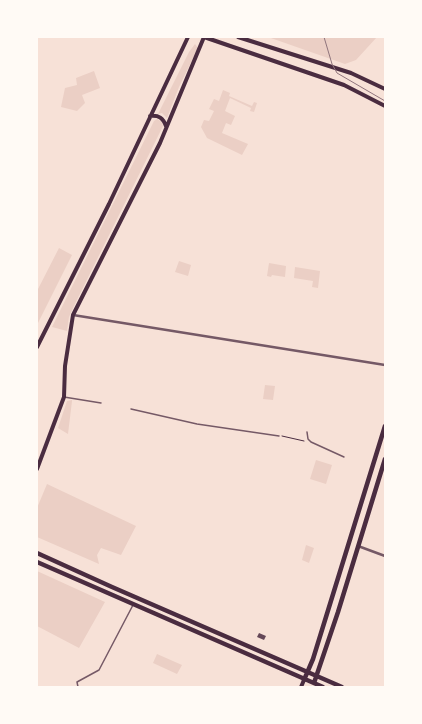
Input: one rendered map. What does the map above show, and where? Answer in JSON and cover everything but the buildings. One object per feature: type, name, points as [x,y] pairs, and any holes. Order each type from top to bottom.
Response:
[{"type":"main road","points":[[37,347],[109,204],[188,37]]},
{"type":"main road","points":[[37,469],[64,397],[65,366],[73,315],[160,143],[204,37],[334,81],[385,106]]},
{"type":"main road","points":[[238,37],[351,72],[385,89]]},
{"type":"main road","points":[[150,116],[160,117],[164,120],[166,126]]},
{"type":"main road","points":[[301,687],[317,648],[385,426]]},
{"type":"main road","points":[[313,685],[385,459]]},
{"type":"main road","points":[[37,552],[109,586],[342,687]]},
{"type":"main road","points":[[37,562],[313,685],[323,687]]},
{"type":"street","points":[[73,315],[385,365]]},
{"type":"street","points":[[358,546],[385,556]]},
{"type":"lane","points":[[64,397],[101,403]]},
{"type":"lane","points":[[131,409],[197,424],[279,436]]},
{"type":"lane","points":[[307,432],[308,439],[311,442],[344,457]]},
{"type":"lane","points":[[78,687],[77,682],[99,670],[133,605]]},
{"type":"path","points":[[279,436],[311,442]]},
{"type":"shaded area","points":[[268,37],[377,37],[356,60],[345,64]]},
{"type":"shaded area","points":[[195,44],[198,48],[179,87],[167,118],[162,113],[158,114],[189,52]]},
{"type":"shaded area","points":[[94,71],[100,88],[82,95],[85,103],[77,111],[61,107],[65,88],[77,85],[76,78]]},
{"type":"shaded area","points":[[223,90],[230,93],[229,96],[252,106],[254,102],[257,103],[254,112],[250,111],[251,108],[230,98],[225,111],[235,116],[231,125],[226,123],[222,133],[248,144],[242,155],[207,138],[201,127],[204,120],[209,121],[214,111],[209,109],[214,99],[219,101]]},
{"type":"shaded area","points":[[157,119],[162,122],[163,126],[73,308],[69,317],[67,331],[52,327],[154,121]]},
{"type":"shaded area","points":[[59,248],[72,255],[37,325],[37,291]]},
{"type":"shaded area","points":[[179,261],[191,265],[188,276],[175,272]]},
{"type":"shaded area","points":[[269,263],[286,266],[285,277],[272,275],[271,277],[267,276]]},
{"type":"shaded area","points":[[295,267],[320,271],[318,288],[312,287],[313,281],[294,278]]},
{"type":"shaded area","points":[[265,385],[275,386],[273,400],[263,399]]},
{"type":"shaded area","points":[[72,400],[68,434],[58,428],[67,401]]},
{"type":"shaded area","points":[[316,460],[332,465],[326,484],[310,479]]},
{"type":"shaded area","points":[[47,484],[136,526],[121,555],[101,548],[97,555],[99,564],[37,537],[37,508]]},
{"type":"shaded area","points":[[306,545],[314,548],[309,563],[302,560]]},
{"type":"shaded area","points":[[37,571],[105,602],[79,648],[37,626]]},
{"type":"shaded area","points":[[157,654],[182,665],[177,674],[153,663]]},
{"type":"tram line","points":[[324,37],[332,64],[337,73],[385,101]]}]
